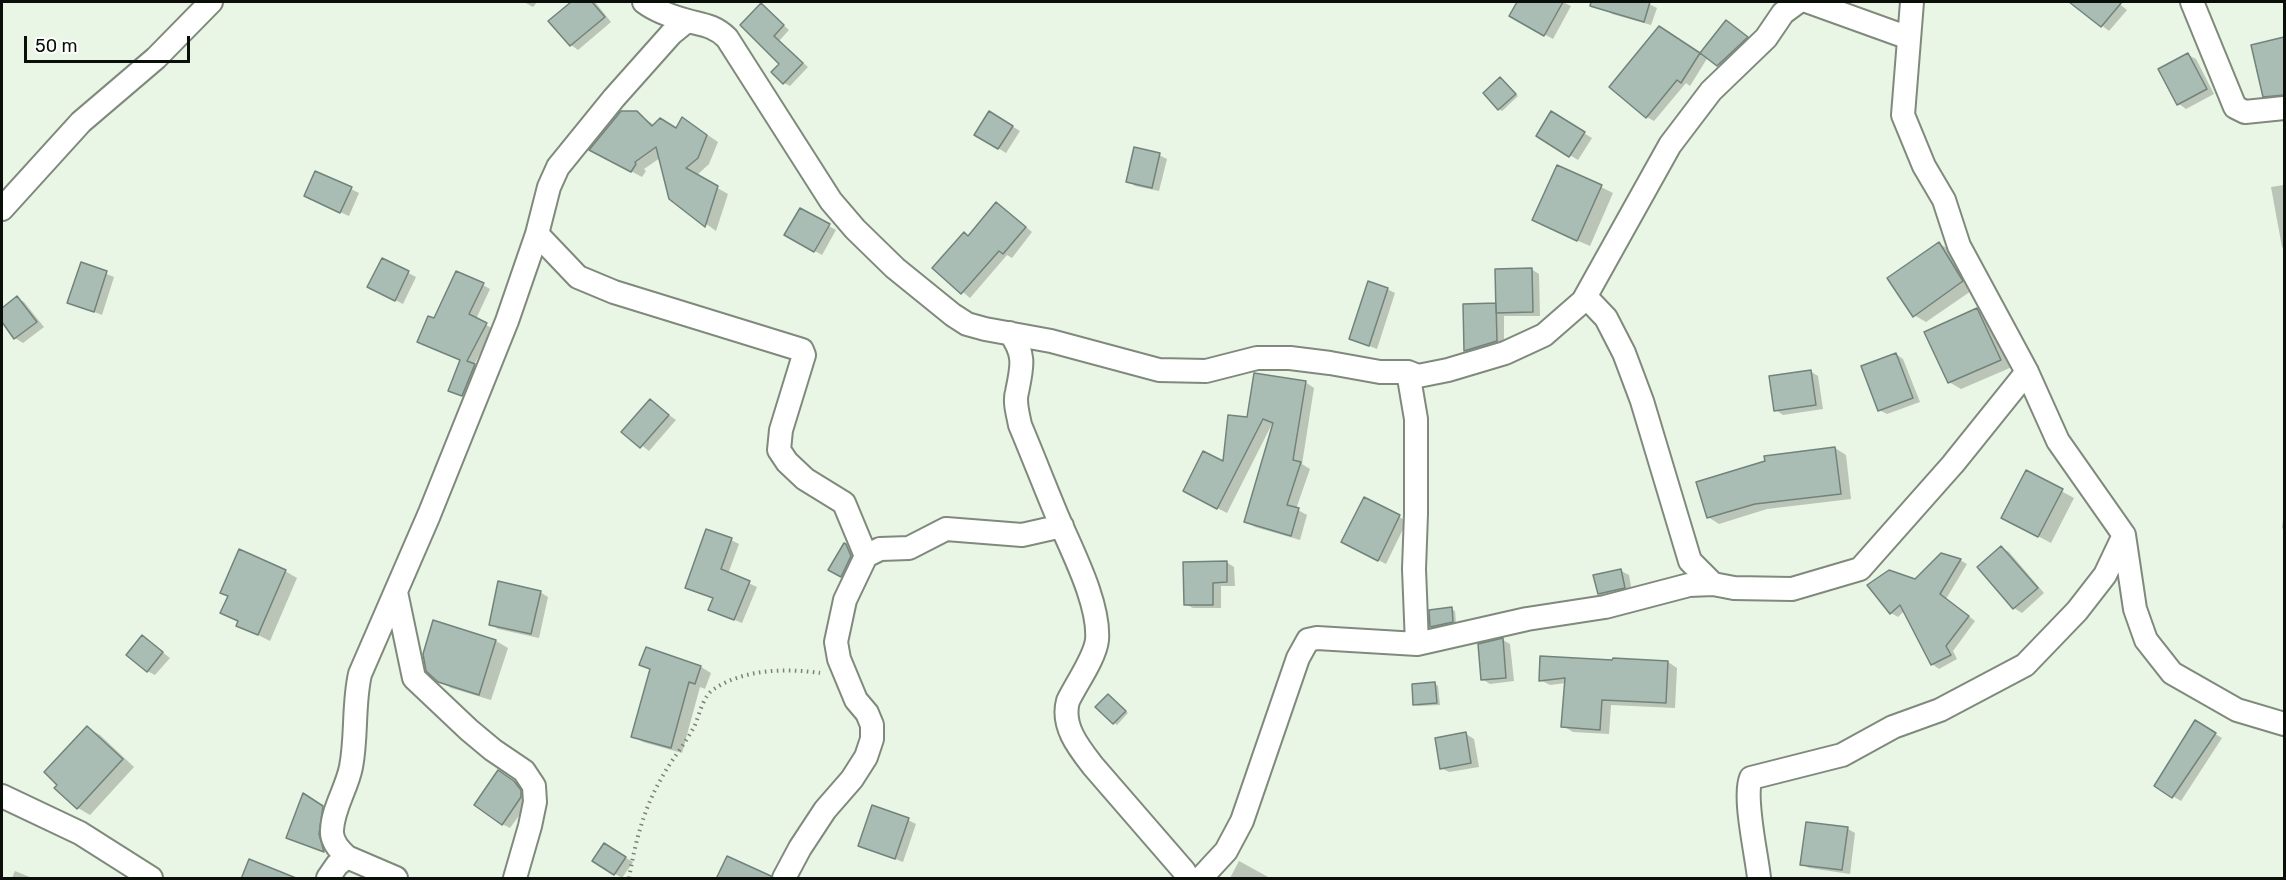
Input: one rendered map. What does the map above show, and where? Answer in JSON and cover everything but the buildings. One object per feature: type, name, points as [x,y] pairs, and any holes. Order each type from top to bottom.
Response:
[{"type":"street","points":[[2,209],[81,122],[156,58],[211,2]]},
{"type":"street","points":[[644,2],[653,8],[687,21],[708,25],[719,30],[727,38],[831,201],[855,229],[895,268],[967,324],[1051,341],[1159,370],[1206,371],[1257,358],[1290,358],[1380,372],[1408,372],[1418,376],[1448,370],[1505,353],[1544,335],[1572,312],[1586,297],[1670,145],[1685,123],[1711,91],[1766,38],[1784,13],[1798,2]]},
{"type":"street","points":[[1809,2],[1909,38]]},
{"type":"street","points":[[1912,2],[1903,116],[1924,166],[1944,200],[1959,246],[2027,372],[2058,441],[2124,535],[2135,609],[2146,640],[2172,673],[2237,710],[2284,724]]},
{"type":"street","points":[[2193,2],[2235,107],[2245,112],[2284,108]]},
{"type":"street","points":[[396,879],[347,857],[337,847],[332,837],[350,769],[356,734],[355,694],[366,656],[396,592],[507,321],[537,234],[549,187],[565,155],[671,34],[687,21]]},
{"type":"street","points":[[537,234],[578,278],[614,292],[802,350],[804,355],[781,430],[779,450],[787,462],[806,479],[844,503],[866,555]]},
{"type":"street","points":[[1586,297],[1606,318],[1624,353],[1642,401],[1690,561],[1713,584]]},
{"type":"street","points":[[1010,333],[1021,354],[1022,373],[1016,403],[1020,425],[1083,576],[1092,606],[1097,641],[1068,701],[1066,722],[1080,750],[1185,871],[1188,879]]},
{"type":"street","points":[[1408,372],[1416,419],[1414,569],[1417,644]]},
{"type":"street","points":[[1200,879],[1226,851],[1242,821],[1298,658],[1308,640],[1317,638],[1417,644],[1527,619],[1605,607],[1689,585],[1713,584],[1734,588],[1792,589],[1860,569],[1953,465],[2027,372]]},
{"type":"street","points":[[784,879],[800,848],[825,810],[852,779],[866,757],[872,739],[872,725],[867,713],[856,700],[839,659],[836,642],[845,600],[866,555],[880,549],[909,548],[946,529],[1022,535],[1062,526]]},
{"type":"street","points":[[1759,879],[1751,823],[1749,785],[1751,778],[1842,755],[1893,727],[1940,710],[2025,665],[2077,611],[2105,575],[2124,535]]},
{"type":"street","points":[[396,592],[414,678],[469,730],[524,771],[534,786],[535,802],[515,879]]},
{"type":"street","points":[[2,796],[80,833],[151,879]]},
{"type":"street","points":[[328,879],[337,865],[347,857]]},
{"type":"path","points":[[629,879],[634,847],[646,809],[660,780],[694,726],[711,690],[727,681],[751,674],[797,669],[848,677]]}]
